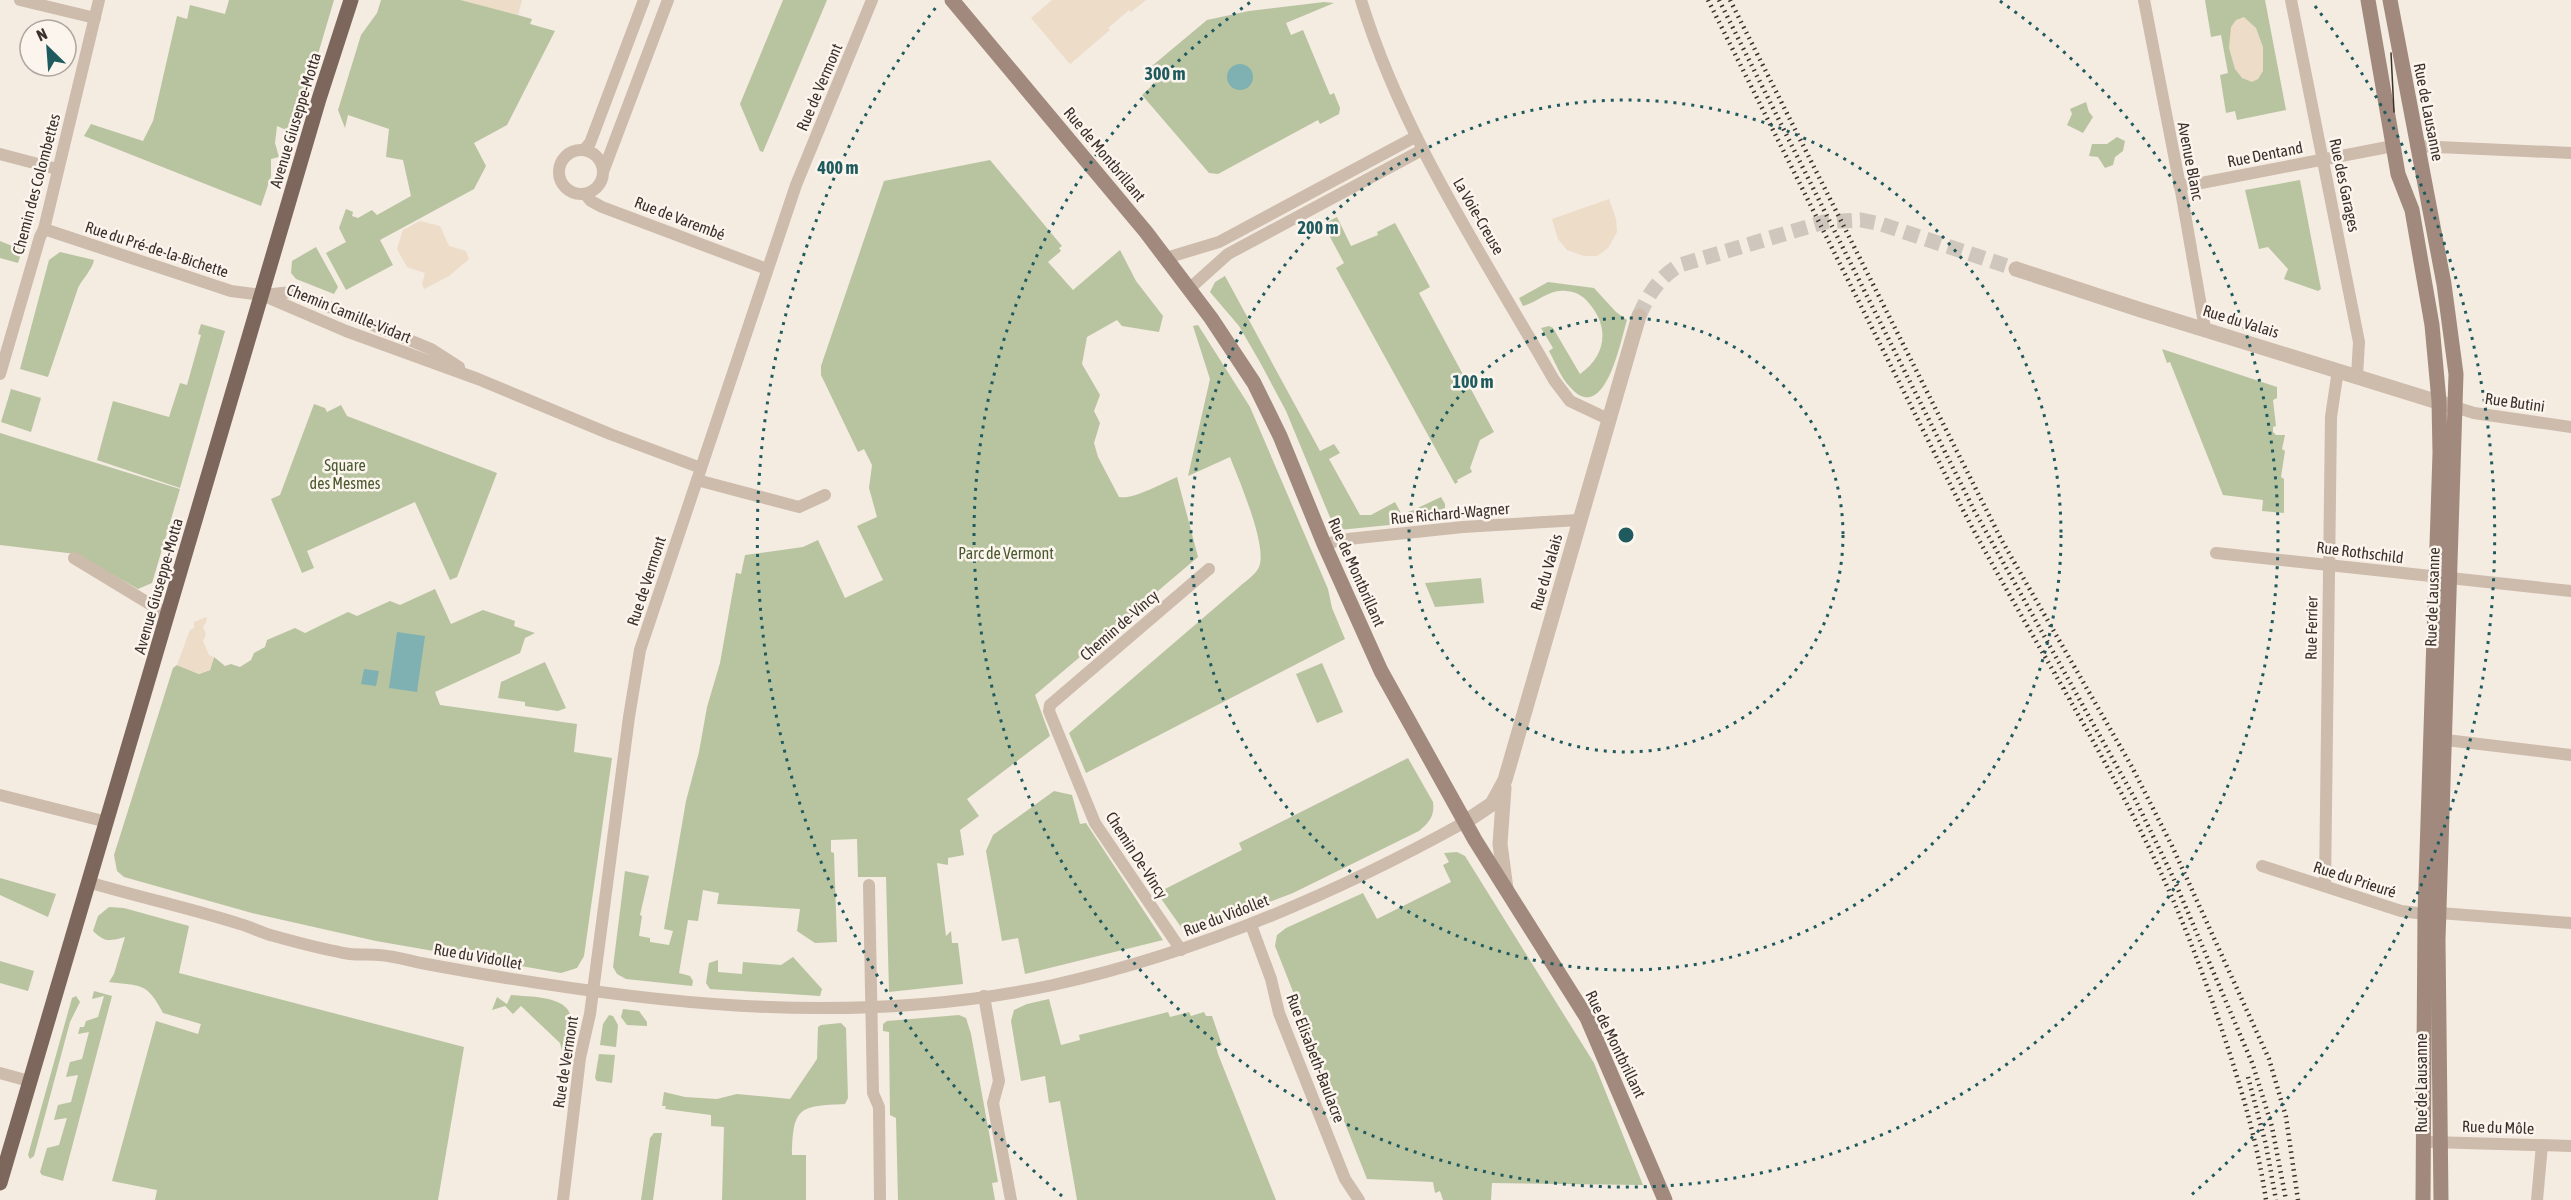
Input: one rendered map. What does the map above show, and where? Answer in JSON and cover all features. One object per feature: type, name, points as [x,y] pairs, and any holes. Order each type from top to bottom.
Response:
[{"type":"main road","name":"Avenue Giuseppe-Motta","points":[[0,1183],[319,99],[351,0]]},
{"type":"main road","name":"Rue de Montbrillant","points":[[952,0],[1126,207],[1189,288],[1237,356],[1268,410],[1324,544],[1381,671],[1465,822],[1587,1018],[1665,1200]]},
{"type":"main road","points":[[2368,0],[2399,180],[2412,210],[2432,325],[2439,401],[2444,577],[2434,914],[2423,1142],[2423,1200]]},
{"type":"main road","name":"Rue de Lausanne","points":[[2390,0],[2416,146],[2424,176],[2456,368],[2444,577]]},
{"type":"main road","name":"Rue de Lausanne","points":[[2434,914],[2440,1200]]},
{"type":"street","points":[[20,0],[95,18]]},
{"type":"street","name":"Chemin des Colombettes","points":[[0,374],[44,229],[99,0]]},
{"type":"street","points":[[584,150],[590,143],[644,0]]},
{"type":"street","points":[[603,172],[596,155],[584,150],[570,152],[558,167],[558,174],[568,191],[585,194],[600,184],[668,0]]},
{"type":"street","name":"Rue de Vermont","points":[[563,1200],[580,1058],[592,992],[640,650],[766,269],[796,185],[872,0]]},
{"type":"street","name":"La Voie-Creuse","points":[[1361,0],[1389,80],[1415,137],[1562,392],[1580,408],[1608,419]]},
{"type":"street","name":"Avenue Blanc","points":[[2144,0],[2205,329]]},
{"type":"street","name":"Rue des Garages","points":[[2291,0],[2359,342],[2357,376]]},
{"type":"street","points":[[1166,258],[1228,238],[1415,137]]},
{"type":"street","name":"Rue Dentand","points":[[2180,185],[2196,184],[2393,146]]},
{"type":"street","points":[[2416,146],[2571,153]]},
{"type":"street","points":[[1189,288],[1213,265],[1235,250],[1422,150]]},
{"type":"street","points":[[0,154],[57,169]]},
{"type":"street","name":"Rue de Varembé","points":[[585,194],[591,201],[602,207],[766,269]]},
{"type":"street","points":[[1307,195],[1314,207]]},
{"type":"street","name":"Rue du Pré-de-la-Bichette","points":[[44,229],[216,286],[262,295]]},
{"type":"street","points":[[1228,238],[1235,250]]},
{"type":"street","name":"Rue du Valais","points":[[2016,268],[2141,310],[2455,407]]},
{"type":"street","name":"Chemin Camille-Vidart","points":[[262,295],[346,331],[478,378],[699,474],[798,507],[825,495]]},
{"type":"street","name":"Rue du Valais","points":[[1465,822],[1492,804],[1505,780],[1639,316]]},
{"type":"street","name":"Rue Ferrier","points":[[2325,886],[2331,417],[2338,370]]},
{"type":"street","name":"Rue Butini","points":[[2455,407],[2474,413],[2571,427]]},
{"type":"street","name":"Rue Richard-Wagner","points":[[1324,544],[1348,539],[1463,527],[1579,520]]},
{"type":"street","name":"Rue Rothschild","points":[[2216,553],[2571,591]]},
{"type":"street","points":[[74,558],[168,615]]},
{"type":"street","name":"Chemin de-Vincy","points":[[1050,705],[1209,569]]},
{"type":"street","name":"Chemin De-Vincy","points":[[1050,705],[1049,711],[1095,823],[1181,950]]},
{"type":"street","points":[[2438,740],[2571,755]]},
{"type":"street","points":[[1505,780],[1500,844],[1506,889]]},
{"type":"street","points":[[0,795],[107,822]]},
{"type":"street","name":"Rue du Vidollet","points":[[88,882],[242,924],[269,935],[353,955],[379,955],[592,992],[697,1004],[765,1008],[872,1008],[984,996],[1091,976],[1181,950],[1251,925],[1347,881],[1465,822]]},
{"type":"street","name":"Rue du Prieuré","points":[[2262,866],[2404,912],[2571,923]]},
{"type":"street","points":[[868,885],[873,1093],[879,1107],[880,1200]]},
{"type":"street","name":"Rue Elisabeth-Baulacre","points":[[1251,925],[1271,980],[1279,1013],[1345,1179],[1359,1200]]},
{"type":"street","points":[[984,996],[999,1081],[993,1103],[1011,1200]]},
{"type":"street","points":[[0,1073],[29,1081]]},
{"type":"street","name":"Rue du Môle","points":[[2423,1142],[2571,1146]]},
{"type":"street","points":[[2537,1200],[2542,1145]]},
{"type":"green space","points":[[229,0],[334,0],[289,152],[285,150],[284,129],[277,126],[275,143],[279,157],[271,159],[271,176],[261,206],[84,136],[91,124],[143,141],[153,121],[177,16],[187,19],[190,5],[225,14]]},
{"type":"green space","points":[[381,0],[506,0],[504,11],[532,19],[530,24],[555,31],[507,125],[474,143],[486,166],[474,189],[380,240],[393,265],[346,290],[326,253],[346,242],[339,228],[346,209],[353,212],[352,216],[358,218],[372,210],[377,215],[411,196],[403,160],[386,157],[389,129],[348,115],[345,128],[338,110],[361,35],[377,13]]},
{"type":"green space","points":[[783,0],[827,0],[763,152],[760,151],[740,104]]},
{"type":"green space","points":[[2205,0],[2265,0],[2286,110],[2237,120],[2235,111],[2226,113],[2220,75],[2228,73],[2221,35],[2211,37]]},
{"type":"green space","points":[[1324,2],[1334,3],[1286,23],[1291,35],[1303,30],[1330,95],[1334,93],[1340,108],[1339,114],[1320,124],[1318,120],[1218,174],[1209,173],[1142,95],[1155,83],[1152,66],[1207,20],[1249,11]]},
{"type":"green space","points":[[2086,102],[2093,117],[2083,133],[2067,125],[2072,114],[2070,109]]},
{"type":"green space","points":[[2117,137],[2125,141],[2123,151],[2115,157],[2113,165],[2105,168],[2098,157],[2089,156],[2092,144],[2107,144]]},
{"type":"green space","name":"Parc de Vermont","points":[[990,160],[1062,246],[1059,248],[1061,251],[1048,262],[1073,290],[1120,250],[1136,281],[1163,316],[1159,332],[1122,326],[1117,320],[1087,337],[1082,364],[1100,395],[1094,411],[1100,423],[1094,443],[1098,457],[1119,497],[1140,494],[1177,477],[1198,557],[1035,695],[1050,736],[967,799],[979,816],[960,830],[964,855],[948,858],[948,865],[937,863],[946,936],[951,931],[952,943],[958,943],[963,984],[889,992],[886,877],[858,877],[857,839],[831,840],[831,852],[834,853],[837,942],[815,943],[797,931],[800,909],[717,904],[719,893],[703,890],[698,921],[688,920],[679,973],[690,976],[693,981],[692,986],[626,979],[617,974],[613,967],[625,871],[649,876],[640,915],[642,916],[639,936],[650,938],[650,942],[669,945],[673,931],[664,929],[686,801],[699,752],[707,707],[720,663],[736,573],[741,574],[745,555],[803,547],[818,540],[845,598],[883,580],[857,526],[877,517],[869,488],[872,465],[864,449],[858,452],[821,375],[821,366],[884,181]]},
{"type":"green space","points":[[2300,180],[2321,289],[2318,291],[2284,279],[2288,269],[2268,247],[2259,249],[2245,190]]},
{"type":"green space","points":[[1337,217],[1351,246],[1378,235],[1377,232],[1395,223],[1430,287],[1419,293],[1494,432],[1480,440],[1470,468],[1472,472],[1457,480],[1455,484],[1336,268],[1344,263],[1323,224]]},
{"type":"green space","points":[[0,241],[22,250],[18,263],[0,258]]},
{"type":"green space","points":[[316,247],[338,287],[334,294],[296,279],[291,273],[292,261]]},
{"type":"green space","points":[[60,252],[94,260],[78,288],[48,377],[20,369],[49,260]]},
{"type":"green space","points":[[1225,276],[1320,451],[1334,444],[1340,453],[1329,459],[1360,515],[1371,515],[1395,502],[1401,513],[1405,514],[1441,497],[1445,504],[1445,514],[1440,520],[1339,530],[1334,527],[1286,411],[1239,326],[1210,292],[1215,282]]},
{"type":"green space","points":[[1548,282],[1594,288],[1616,312],[1627,320],[1609,376],[1602,388],[1593,396],[1582,396],[1570,387],[1549,351],[1553,348],[1541,328],[1549,326],[1553,328],[1580,374],[1595,360],[1602,343],[1598,316],[1584,298],[1570,292],[1554,292],[1523,306],[1519,298]]},
{"type":"green space","points":[[201,324],[225,331],[180,488],[97,460],[113,401],[169,417],[180,383],[187,385],[201,335],[198,334]]},
{"type":"green space","points":[[1198,325],[1250,407],[1328,589],[1332,608],[1345,639],[1086,773],[1069,733],[1251,577],[1258,569],[1261,560],[1252,514],[1230,457],[1188,476],[1210,379],[1193,326]]},
{"type":"green space","points":[[2162,349],[2277,387],[2277,398],[2273,400],[2276,426],[2273,427],[2273,432],[2276,435],[2285,435],[2281,477],[2284,479],[2284,513],[2262,511],[2263,500],[2223,495],[2170,362],[2167,363]]},
{"type":"green space","points":[[11,389],[41,398],[31,432],[1,422]]},
{"type":"green space","name":"Square des Mesmes","points":[[314,404],[325,408],[327,412],[341,405],[347,416],[497,473],[457,577],[450,580],[415,502],[307,551],[314,568],[302,573],[271,499],[280,495]]},
{"type":"green space","points":[[0,433],[180,489],[152,583],[138,589],[76,554],[0,545]]},
{"type":"green space","points":[[1481,578],[1484,603],[1435,607],[1425,583]]},
{"type":"green space","points":[[435,589],[451,624],[483,610],[515,621],[514,626],[535,633],[525,638],[520,653],[435,692],[440,705],[577,724],[574,752],[612,758],[584,956],[577,968],[561,973],[376,941],[252,913],[124,877],[117,871],[114,855],[173,668],[177,665],[199,674],[210,670],[214,657],[225,666],[231,664],[240,667],[251,660],[254,653],[265,647],[267,640],[295,628],[305,633],[348,612],[357,616],[390,601],[400,605]]},
{"type":"green space","points":[[545,662],[566,708],[558,711],[525,706],[525,702],[498,698],[501,682]]},
{"type":"green space","points":[[1322,663],[1343,712],[1317,723],[1296,674]]},
{"type":"green space","points":[[1408,758],[1433,802],[1430,819],[1419,831],[1293,893],[1186,934],[1157,893],[1242,850],[1239,843]]},
{"type":"green space","points":[[1054,791],[1072,795],[1080,824],[1086,823],[1163,940],[1025,974],[1018,938],[1002,941],[986,851],[993,835]]},
{"type":"green space","points":[[1457,852],[1465,856],[1594,1063],[1643,1185],[1492,1183],[1491,1200],[1443,1200],[1440,1191],[1435,1193],[1433,1182],[1367,1179],[1275,946],[1277,935],[1286,928],[1363,893],[1377,919],[1451,882],[1443,865],[1449,862],[1444,853]]},
{"type":"green space","points":[[0,878],[56,894],[48,917],[0,895]]},
{"type":"green space","points":[[109,907],[124,908],[189,926],[179,973],[464,1047],[438,1200],[155,1200],[157,1190],[112,1181],[156,1021],[198,1034],[201,1024],[163,1013],[152,996],[142,987],[109,982],[114,974],[125,937],[108,940],[101,938],[93,931],[98,916]]},
{"type":"green space","points":[[793,957],[822,989],[820,996],[710,989],[706,983],[709,963],[718,960],[718,972],[742,974],[743,962],[781,965]]},
{"type":"green space","points":[[0,961],[34,971],[28,991],[0,983]]},
{"type":"green space","points":[[94,991],[112,996],[63,1181],[42,1175],[40,1172],[47,1148],[59,1145],[67,1118],[54,1120],[58,1105],[71,1102],[78,1075],[66,1077],[70,1062],[82,1059],[89,1032],[78,1034],[80,1027],[84,1027],[86,1021],[98,1017],[104,996],[92,999]]},
{"type":"green space","points":[[511,995],[555,1001],[568,1010],[572,1020],[571,1029],[569,1041],[564,1041],[562,1051],[560,1043],[521,1006],[513,1014],[505,1006],[492,1010],[497,997],[507,1004]]},
{"type":"green space","points":[[76,996],[80,1002],[70,1022],[34,1156],[30,1159],[28,1155],[72,998]]},
{"type":"green space","points":[[1049,999],[1061,1045],[1080,1040],[1079,1035],[1168,1012],[1170,1017],[1189,1012],[1191,1016],[1204,1012],[1206,1016],[1212,1016],[1222,1045],[1216,1047],[1218,1054],[1276,1200],[1077,1200],[1060,1101],[1049,1103],[1045,1076],[1021,1081],[1011,1021],[1014,1010],[1027,1004]]},
{"type":"green space","points":[[623,1009],[639,1011],[647,1022],[647,1026],[627,1025],[621,1017]]},
{"type":"green space","points":[[609,1015],[613,1016],[618,1025],[616,1047],[600,1045],[603,1024]]},
{"type":"green space","points":[[959,1015],[966,1018],[971,1034],[998,1182],[992,1183],[995,1200],[898,1200],[896,1118],[890,1115],[889,1032],[883,1031],[883,1024],[887,1021]]},
{"type":"green space","points":[[841,1023],[846,1028],[848,1098],[845,1104],[808,1108],[797,1118],[794,1127],[792,1155],[806,1155],[806,1200],[722,1200],[724,1127],[711,1126],[711,1115],[665,1109],[666,1106],[662,1106],[664,1092],[685,1097],[717,1099],[737,1094],[790,1099],[817,1059],[818,1027]]},
{"type":"green space","points":[[599,1054],[615,1055],[612,1083],[597,1081],[595,1078]]},
{"type":"green space","points":[[654,1133],[662,1133],[653,1200],[641,1200],[650,1138]]},
{"type":"shaded area","points":[[460,0],[522,0],[518,15]]},
{"type":"shaded area","points":[[1052,0],[1146,0],[1131,12],[1129,10],[1108,28],[1110,30],[1070,64],[1031,18]]},
{"type":"shaded area","points":[[2244,17],[2256,28],[2263,47],[2263,71],[2258,79],[2252,82],[2242,78],[2235,69],[2229,48],[2231,27],[2236,20]]},
{"type":"shaded area","points":[[1609,199],[1616,219],[1617,232],[1608,248],[1597,256],[1584,256],[1567,250],[1558,239],[1552,219]]},
{"type":"shaded area","points":[[420,221],[440,226],[449,246],[466,251],[469,259],[449,276],[424,289],[422,284],[425,273],[407,267],[397,249],[403,230]]},
{"type":"shaded area","points":[[206,617],[207,620],[203,627],[206,634],[203,641],[209,655],[214,657],[210,670],[199,674],[177,665],[190,630],[194,628],[194,622]]},
{"type":"water","points":[[1240,64],[1249,68],[1253,77],[1249,86],[1240,90],[1231,86],[1227,77],[1231,68]]},
{"type":"water","points":[[397,632],[425,636],[417,692],[389,688]]},
{"type":"water","points":[[364,669],[379,671],[376,686],[361,684]]},
{"type":"tunnel","points":[[1639,316],[1655,287],[1680,265],[1824,222],[1861,220],[1881,224],[2016,269]]},
{"type":"tram line","points":[[2391,53],[2394,112]]},
{"type":"railway","points":[[1708,0],[1965,514],[2109,769],[2164,879],[2201,971],[2232,1062],[2254,1140],[2266,1200]]},
{"type":"railway","points":[[1719,0],[1974,510],[2135,799],[2172,875],[2253,1065],[2272,1127],[2286,1200]]},
{"type":"railway","points":[[1730,0],[2002,541],[2132,767],[2172,846],[2269,1059],[2286,1117],[2298,1200]]},
{"type":"railway","points":[[2248,1077],[2266,1145],[2276,1200]]}]
